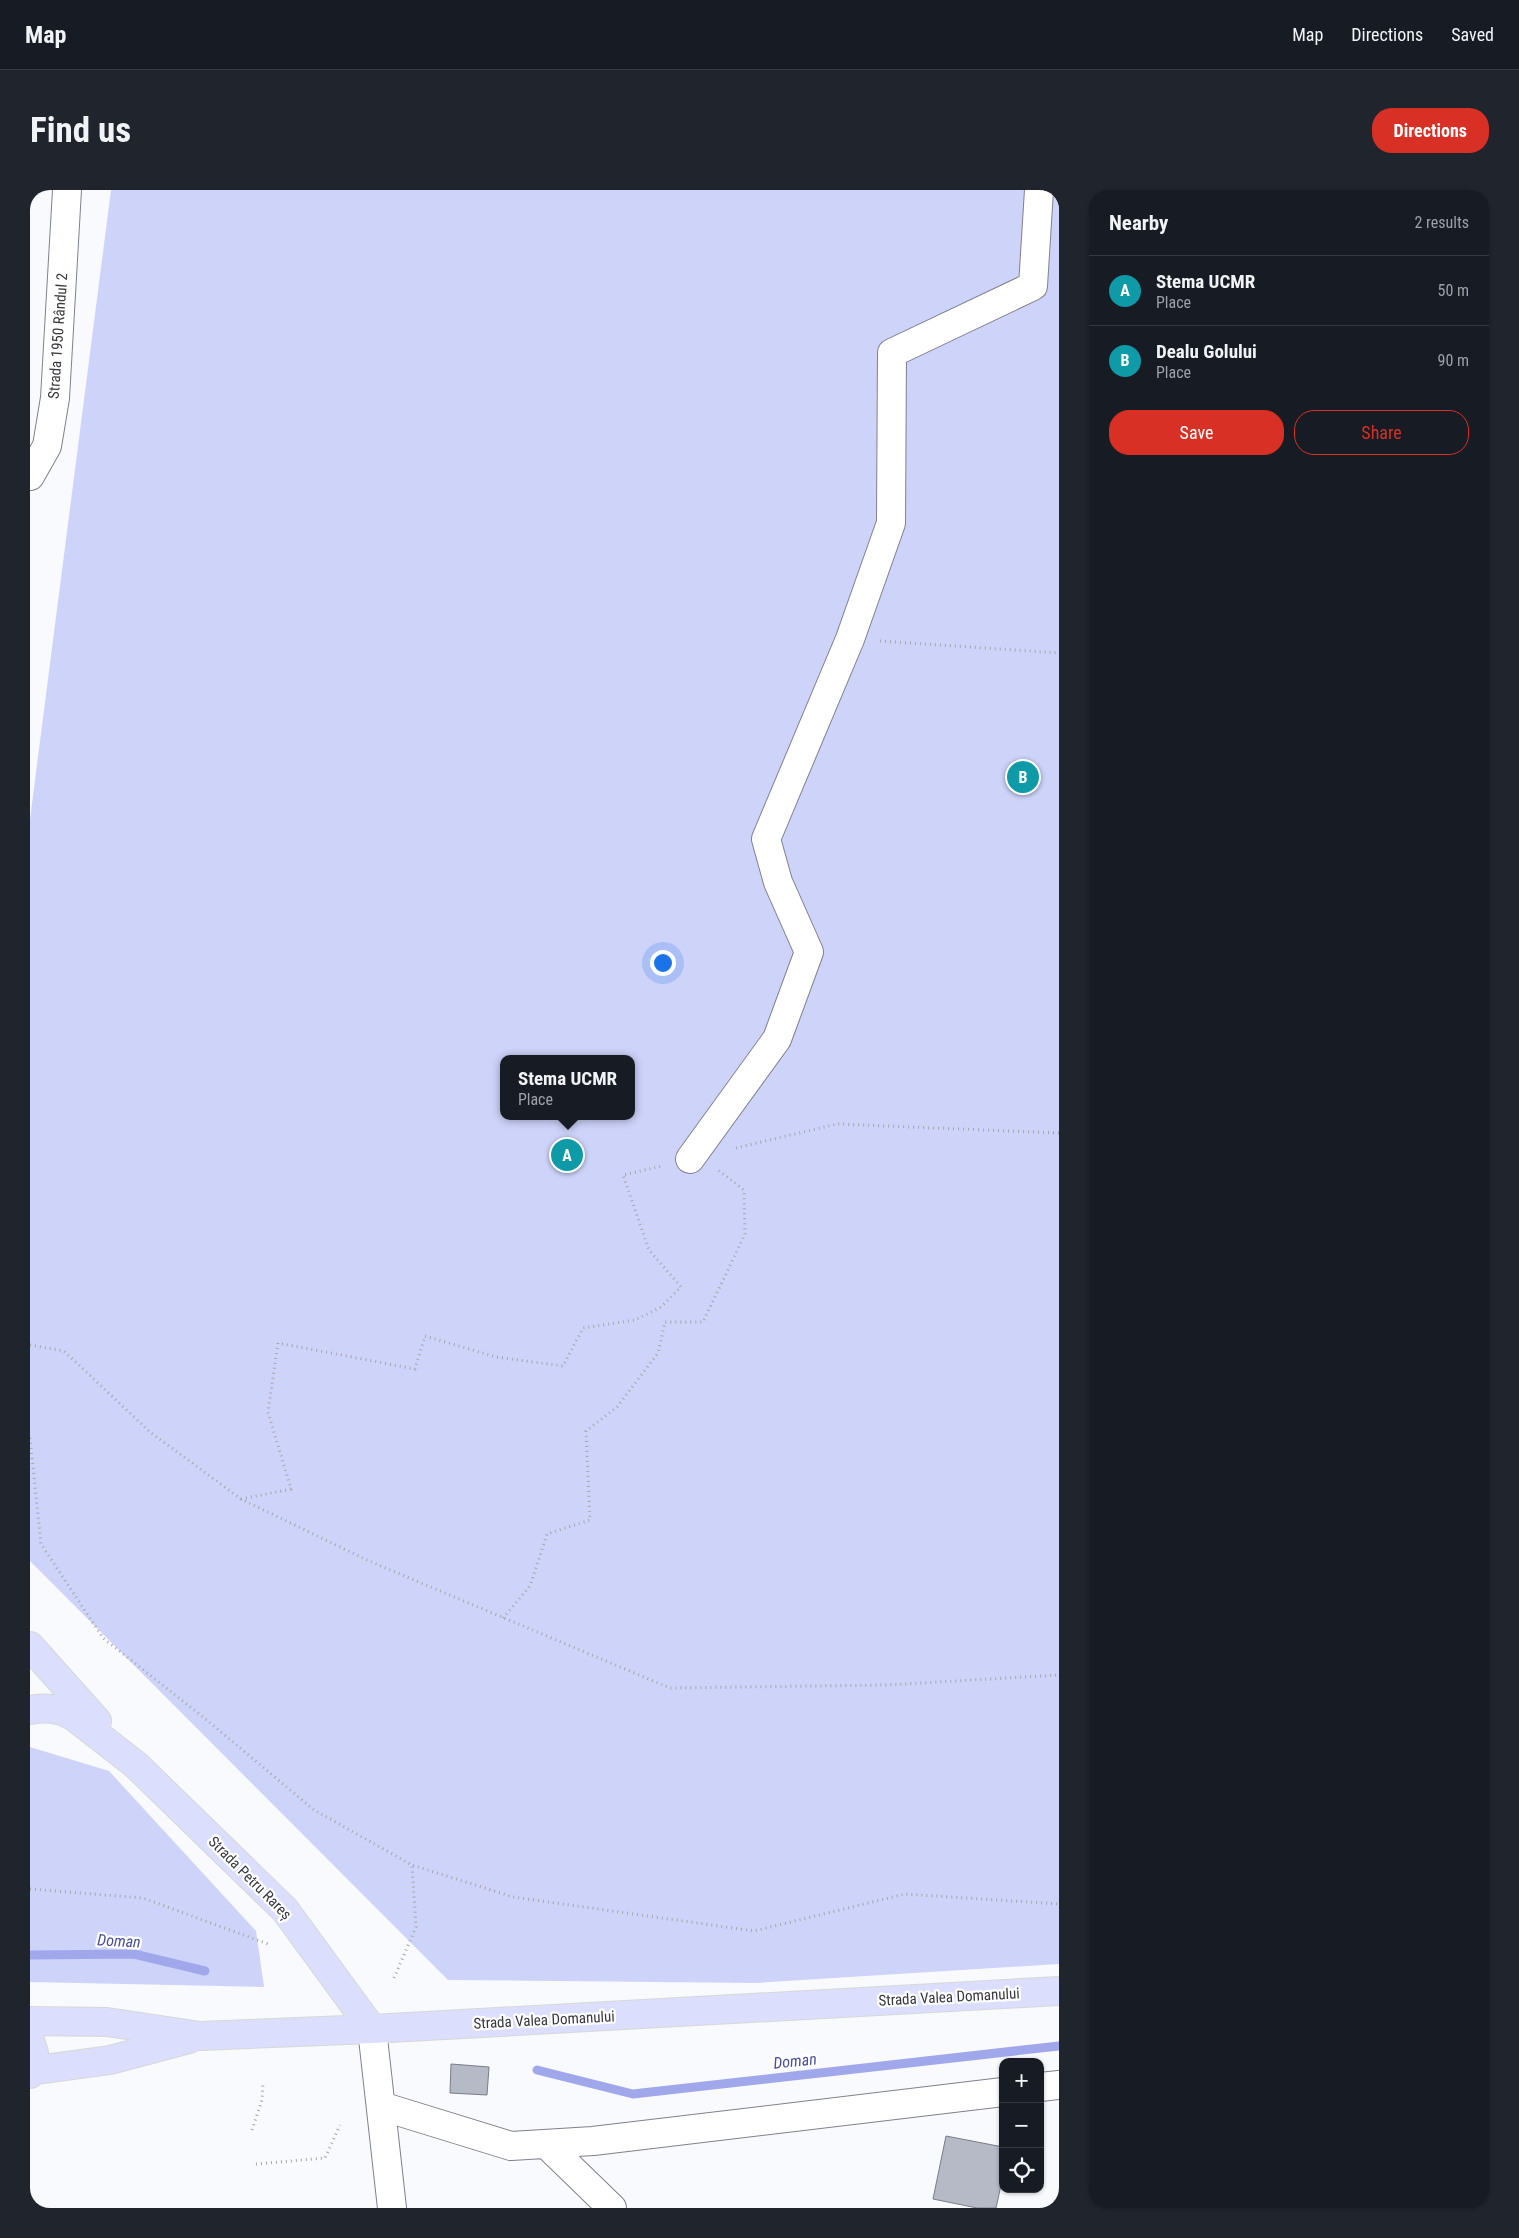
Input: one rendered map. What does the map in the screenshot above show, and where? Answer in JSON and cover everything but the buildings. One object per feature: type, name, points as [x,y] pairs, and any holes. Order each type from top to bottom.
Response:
[{"type":"main road","points":[[30,1646],[136,1765]]},
{"type":"main road","name":"Strada Petru Rareș","points":[[30,1710],[44,1707],[63,1711],[73,1716],[136,1765],[285,1910],[372,2029]]},
{"type":"main road","name":"Strada Valea Domanului","points":[[30,2021],[106,2022],[200,2036],[372,2029],[1059,1991]]},
{"type":"main road","points":[[30,2040],[34,2053],[31,2072],[110,2060],[200,2036]]},
{"type":"street","name":"Strada 1950 Rândul 2","points":[[30,476],[46,446],[55,398],[62,310],[67,190]]},
{"type":"street","points":[[695,1158],[777,1040],[809,952],[778,882],[766,839],[850,639],[891,523],[892,353],[1033,286],[1039,190]]},
{"type":"street","name":"Strada Petru Rareș","points":[[372,2029],[392,2208]]},
{"type":"street","points":[[1044,2087],[1059,2085]]},
{"type":"street","points":[[381,2106],[511,2146],[593,2141],[999,2092]]},
{"type":"street","points":[[546,2144],[612,2208]]},
{"type":"path","points":[[850,639],[1059,652]]},
{"type":"path","points":[[241,1499],[290,1490],[268,1412],[278,1343],[415,1369],[426,1336],[496,1357],[563,1366],[583,1328],[635,1320],[661,1307],[681,1287],[649,1250],[623,1175],[837,1124],[1059,1133]]},
{"type":"path","points":[[503,1618],[530,1586],[548,1534],[590,1520],[586,1431],[616,1407],[658,1353],[665,1322],[703,1322],[745,1234],[744,1190],[695,1158]]},
{"type":"path","points":[[30,1345],[64,1352],[150,1432],[241,1499],[369,1561],[670,1688],[886,1686],[1059,1675]]},
{"type":"path","points":[[30,1438],[41,1544],[103,1638],[208,1721],[314,1810],[412,1865],[513,1897],[754,1931],[905,1894],[1059,1904]]},
{"type":"path","points":[[394,1978],[416,1927],[412,1865]]},
{"type":"path","points":[[30,1889],[143,1898],[268,1944]]},
{"type":"path","points":[[252,2130],[262,2100],[263,2082]]},
{"type":"path","points":[[256,2164],[325,2158],[340,2125]]},
{"type":"shaded area","points":[[111,190],[1059,190],[1059,1964],[756,1983],[448,1980],[30,1561],[30,819]]},
{"type":"shaded area","points":[[30,1747],[109,1771],[256,1931],[264,1987],[30,1982]]},
{"type":"waterway","name":"Doman","points":[[30,1955],[134,1954],[205,1971]]},
{"type":"waterway","name":"Doman","points":[[537,2070],[633,2094],[1059,2046]]},
{"type":"place","name":"Dealu Golului","points":[[1023,777]]},
{"type":"place","name":"Stema UCMR","points":[[567,1155]]}]
